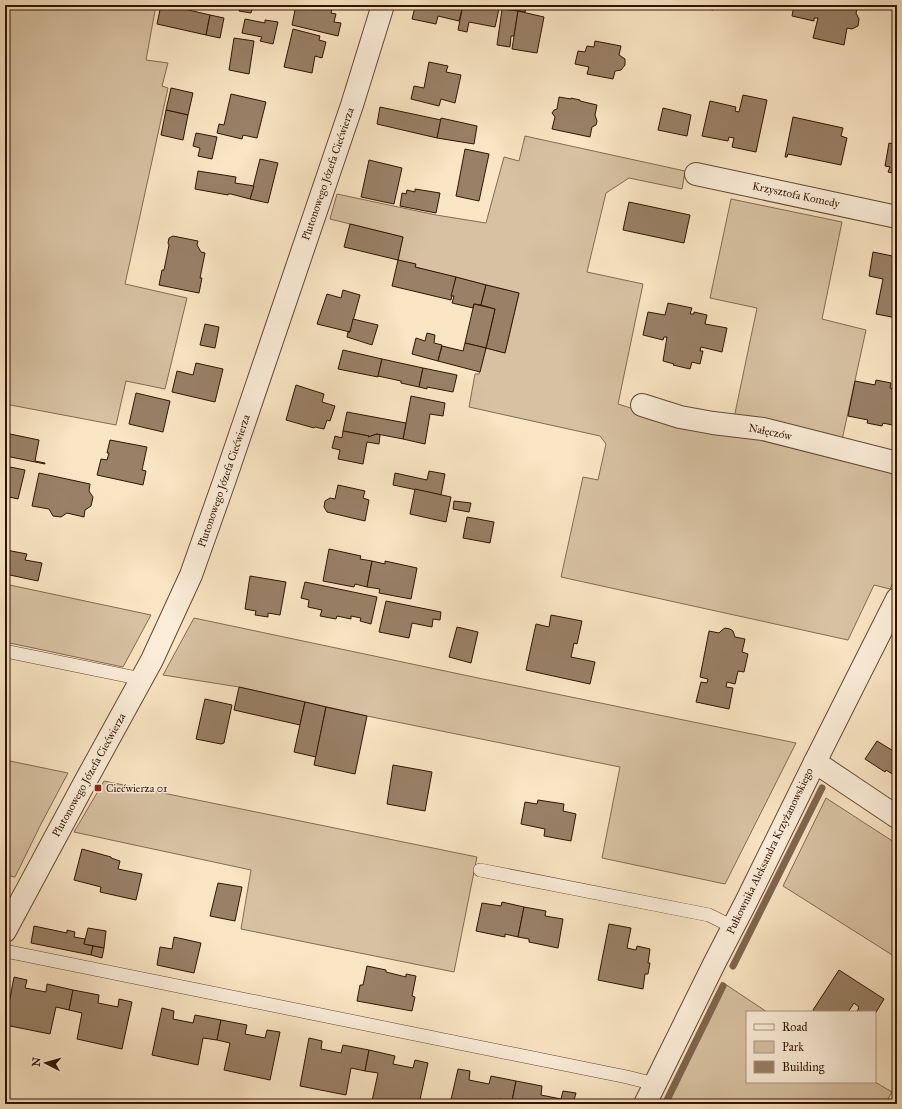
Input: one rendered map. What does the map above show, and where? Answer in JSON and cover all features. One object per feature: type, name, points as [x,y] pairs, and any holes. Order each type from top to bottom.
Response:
[{"type":"street","name":"Plutonowego Józefa Ciećwierza","points":[[5,931],[84,782],[152,660],[191,575],[352,105],[383,5]]},
{"type":"street","name":"Krzysztofa Komedy","points":[[696,174],[897,217]]},
{"type":"street","name":"Nałęczów","points":[[642,405],[680,416],[713,423],[762,429],[897,463]]},
{"type":"street","name":"Pułkownika Aleksandra Krzyżanowskiego","points":[[645,1104],[897,600]]},
{"type":"street","points":[[815,762],[897,817]]},
{"type":"lane","points":[[5,650],[142,678]]},
{"type":"lane","points":[[480,870],[709,915],[733,927]]},
{"type":"lane","points":[[5,951],[655,1084]]},
{"type":"green space","points":[[5,5],[156,5],[146,60],[168,63],[162,86],[168,88],[125,284],[187,298],[165,389],[126,381],[116,425],[5,404]]},
{"type":"green space","points":[[525,136],[685,171],[682,189],[629,178],[606,193],[587,272],[643,284],[618,404],[640,411],[897,471],[897,574],[890,589],[874,585],[848,640],[561,577],[583,477],[598,480],[606,444],[600,436],[469,407],[475,374],[479,374],[486,348],[505,353],[519,293],[415,267],[415,264],[398,260],[403,237],[330,219],[337,194],[436,215],[486,223],[504,157],[519,161]]},
{"type":"green space","points":[[731,199],[842,222],[822,319],[866,330],[842,440],[734,418],[757,308],[710,298]]},
{"type":"green space","points":[[5,584],[151,615],[123,667],[5,642]]},
{"type":"green space","points":[[194,618],[796,743],[725,884],[602,858],[620,767],[367,716],[239,687],[163,675]]},
{"type":"green space","points":[[5,760],[68,773],[15,877],[5,875]]},
{"type":"green space","points":[[104,781],[477,857],[454,972],[241,929],[251,870],[74,832]]},
{"type":"green space","points":[[826,798],[897,844],[897,958],[783,886]]},
{"type":"green space","points":[[722,982],[766,1011],[746,1011],[746,1083],[876,1083],[892,1092],[885,1104],[662,1104]]},
{"type":"building","points":[[161,5],[210,15],[206,35],[157,24]]},
{"type":"building","points":[[234,5],[253,5],[251,13],[239,11],[240,6]]},
{"type":"building","points":[[296,5],[333,5],[331,13],[336,14],[334,22],[341,23],[338,36],[292,25]]},
{"type":"building","points":[[413,5],[463,5],[459,21],[438,16],[436,24],[412,19],[415,7],[413,7]]},
{"type":"building","points":[[463,5],[481,5],[499,9],[495,27],[469,22],[467,32],[458,30]]},
{"type":"building","points":[[493,5],[527,5],[525,12]]},
{"type":"building","points":[[690,5],[714,5],[713,10]]},
{"type":"building","points":[[794,5],[858,5],[856,13],[859,19],[858,26],[852,29],[847,28],[844,45],[813,38],[818,18],[814,18],[814,21],[792,16]]},
{"type":"building","points":[[502,9],[518,11],[514,36],[511,36],[510,47],[497,45]]},
{"type":"building","points":[[518,11],[544,17],[537,53],[512,49]]},
{"type":"building","points":[[210,15],[224,18],[220,38],[206,35]]},
{"type":"building","points":[[245,19],[265,23],[265,20],[278,22],[273,44],[260,41],[262,37],[242,33]]},
{"type":"building","points":[[293,29],[320,36],[319,40],[326,42],[322,58],[315,56],[312,73],[284,67]]},
{"type":"building","points":[[234,38],[254,41],[249,74],[229,70]]},
{"type":"building","points":[[595,41],[621,46],[619,55],[625,59],[625,65],[621,70],[615,71],[613,79],[587,74],[589,67],[575,64],[578,51],[585,52],[587,46],[594,47]]},
{"type":"building","points":[[429,62],[448,66],[446,72],[461,75],[455,103],[441,99],[439,106],[411,99],[414,86],[424,88]]},
{"type":"building","points":[[171,88],[193,93],[188,115],[166,110]]},
{"type":"building","points":[[231,94],[266,102],[257,138],[243,135],[242,139],[217,133],[219,124],[224,125]]},
{"type":"building","points":[[743,95],[767,100],[756,152],[732,147],[734,138],[729,137],[728,141],[702,136],[710,101],[736,107],[735,111],[739,112]]},
{"type":"building","points":[[559,97],[571,98],[597,105],[595,115],[597,121],[596,125],[592,127],[590,137],[552,129],[555,117],[552,113],[557,109]]},
{"type":"building","points":[[380,107],[441,120],[437,138],[377,124]]},
{"type":"building","points":[[663,108],[691,115],[687,136],[658,130]]},
{"type":"building","points":[[166,110],[188,115],[183,140],[161,135]]},
{"type":"building","points":[[793,117],[843,128],[841,136],[847,138],[841,165],[788,154],[787,157],[785,157]]},
{"type":"building","points":[[441,118],[477,126],[474,144],[437,138]]},
{"type":"building","points":[[897,131],[897,174],[888,172],[890,167],[885,166],[889,143],[894,144]]},
{"type":"building","points":[[196,133],[217,137],[212,159],[198,156],[200,148],[193,146]]},
{"type":"building","points":[[465,149],[489,154],[479,201],[456,196]]},
{"type":"building","points":[[260,159],[278,163],[268,203],[250,199]]},
{"type":"building","points":[[369,160],[402,168],[394,204],[361,197]]},
{"type":"building","points":[[198,171],[236,177],[235,183],[254,186],[250,199],[231,194],[228,195],[195,189]]},
{"type":"building","points":[[415,189],[440,193],[436,213],[400,206],[402,193],[406,194],[407,190],[415,192]]},
{"type":"building","points":[[629,202],[690,215],[684,243],[623,230]]},
{"type":"building","points":[[350,224],[403,237],[398,260],[344,247]]},
{"type":"building","points":[[173,236],[198,241],[197,245],[201,252],[205,253],[200,278],[202,278],[199,293],[159,285],[162,270],[164,270],[169,238]]},
{"type":"building","points":[[873,252],[897,257],[897,318],[876,314],[883,279],[869,276]]},
{"type":"building","points":[[398,260],[416,264],[415,267],[456,277],[451,300],[392,286]]},
{"type":"building","points":[[456,277],[486,285],[481,305],[474,304],[473,308],[452,303],[454,296],[451,296]]},
{"type":"building","points":[[486,285],[519,293],[505,353],[486,348],[495,309],[481,305]]},
{"type":"building","points":[[343,290],[360,295],[350,332],[317,324],[327,294],[341,298]]},
{"type":"building","points":[[668,303],[692,308],[690,314],[694,314],[694,312],[707,315],[705,324],[727,328],[722,352],[701,347],[700,351],[703,351],[700,364],[692,362],[690,369],[663,361],[667,337],[664,337],[663,340],[643,335],[648,312],[665,315]]},
{"type":"building","points":[[474,304],[495,309],[486,348],[465,343]]},
{"type":"building","points":[[353,319],[378,325],[372,345],[347,337],[348,332],[350,332]]},
{"type":"building","points":[[205,324],[219,327],[215,348],[200,345]]},
{"type":"building","points":[[427,333],[435,335],[434,343],[442,345],[438,361],[412,354],[416,338],[425,341]]},
{"type":"building","points":[[465,343],[486,348],[480,372],[438,361],[442,346],[463,351]]},
{"type":"building","points":[[343,350],[382,359],[378,377],[338,369]]},
{"type":"building","points":[[382,359],[423,368],[419,387],[378,376]]},
{"type":"building","points":[[196,363],[223,369],[215,402],[172,392],[177,371],[193,375]]},
{"type":"building","points":[[423,368],[457,375],[453,392],[419,387]]},
{"type":"building","points":[[876,380],[891,383],[890,388],[897,390],[897,426],[883,423],[882,426],[867,423],[868,420],[848,416],[855,381],[875,385]]},
{"type":"building","points":[[296,385],[324,394],[322,402],[335,406],[330,421],[327,420],[324,429],[314,428],[286,420]]},
{"type":"building","points":[[136,393],[170,401],[163,432],[129,424]]},
{"type":"building","points":[[411,396],[445,403],[443,416],[430,414],[425,444],[403,439]]},
{"type":"building","points":[[347,412],[406,423],[403,439],[377,434],[368,437],[369,436],[343,431]]},
{"type":"building","points":[[343,431],[369,436],[368,437],[377,434],[380,435],[379,444],[367,442],[363,464],[338,459],[340,450],[332,448],[335,436],[342,438]]},
{"type":"building","points":[[10,434],[39,440],[35,461],[45,464],[6,456]]},
{"type":"building","points":[[110,440],[147,447],[142,470],[146,471],[143,485],[97,475],[101,459],[107,460]]},
{"type":"building","points":[[5,466],[25,470],[18,499],[5,496]]},
{"type":"building","points":[[429,471],[445,474],[441,495],[393,485],[395,473],[427,480]]},
{"type":"building","points":[[39,473],[90,484],[89,491],[93,497],[91,506],[85,510],[84,517],[67,513],[61,517],[53,516],[49,509],[32,506]]},
{"type":"building","points":[[338,485],[365,491],[363,498],[369,500],[365,521],[327,512],[324,507],[325,501],[330,498],[335,499]]},
{"type":"building","points":[[415,489],[451,497],[446,522],[410,514]]},
{"type":"building","points":[[454,501],[471,503],[469,512],[453,509]]},
{"type":"building","points":[[467,517],[494,522],[490,543],[463,538]]},
{"type":"building","points":[[329,549],[361,556],[360,559],[372,561],[367,587],[355,584],[354,587],[323,581]]},
{"type":"building","points":[[6,550],[27,554],[25,560],[42,563],[38,581],[5,574]]},
{"type":"building","points":[[372,561],[385,564],[385,561],[417,568],[411,599],[379,593],[380,589],[367,587]]},
{"type":"building","points":[[250,576],[286,582],[280,615],[268,613],[268,617],[255,615],[256,611],[245,609]]},
{"type":"building","points":[[305,582],[377,597],[371,624],[360,621],[361,618],[351,616],[351,619],[337,616],[336,619],[320,616],[322,610],[308,607],[309,600],[301,598]]},
{"type":"building","points":[[386,601],[441,612],[440,620],[433,619],[432,627],[412,623],[409,638],[379,632]]},
{"type":"building","points":[[551,615],[582,621],[577,644],[574,643],[571,657],[595,662],[590,684],[526,670],[536,624],[549,627]]},
{"type":"building","points":[[457,627],[478,632],[471,663],[449,657]]},
{"type":"building","points":[[725,628],[733,631],[735,637],[745,639],[742,652],[748,654],[744,672],[738,671],[735,684],[727,682],[726,687],[733,688],[729,709],[696,702],[701,682],[707,683],[708,679],[700,677],[709,631],[719,633]]},
{"type":"building","points":[[239,687],[305,702],[300,725],[234,710]]},
{"type":"building","points":[[205,699],[232,705],[224,743],[221,744],[196,739]]},
{"type":"building","points":[[305,702],[326,707],[316,757],[294,752]]},
{"type":"building","points":[[326,707],[367,716],[355,774],[314,765]]},
{"type":"building","points":[[877,741],[895,752],[897,749],[897,777],[886,770],[885,772],[865,759]]},
{"type":"building","points":[[393,765],[432,772],[425,811],[387,804]]},
{"type":"building","points":[[538,800],[564,804],[563,811],[576,814],[571,841],[544,836],[545,829],[521,824],[525,802],[537,804]]},
{"type":"building","points":[[82,849],[120,861],[118,869],[142,874],[136,900],[100,892],[101,887],[74,880]]},
{"type":"building","points":[[218,883],[242,887],[235,921],[210,916]]},
{"type":"building","points":[[502,902],[524,907],[518,937],[505,934],[505,937],[476,931],[482,903],[501,906]]},
{"type":"building","points":[[524,907],[546,911],[545,916],[563,919],[558,948],[529,942],[529,939],[518,937]]},
{"type":"building","points":[[609,924],[631,928],[627,948],[636,950],[637,946],[650,949],[648,963],[650,963],[648,974],[645,974],[643,989],[598,980]]},
{"type":"building","points":[[34,926],[67,933],[67,930],[75,932],[74,937],[85,939],[84,944],[93,946],[91,955],[31,943]]},
{"type":"building","points":[[88,928],[106,931],[104,948],[84,944]]},
{"type":"building","points":[[174,937],[201,943],[194,973],[157,965],[160,947],[172,949]]},
{"type":"building","points":[[93,946],[104,948],[102,958],[91,955]]},
{"type":"building","points":[[367,966],[386,970],[386,972],[406,977],[406,974],[416,976],[412,996],[415,997],[412,1011],[357,1001],[360,985],[363,985]]},
{"type":"building","points":[[839,970],[884,999],[876,1012],[876,1011],[857,1011],[859,1007],[854,1003],[849,1011],[813,1010]]},
{"type":"building","points":[[14,977],[27,980],[25,988],[46,992],[47,984],[73,990],[69,1010],[56,1007],[50,1034],[5,1025]]},
{"type":"building","points":[[73,990],[99,995],[98,1003],[118,1007],[119,999],[132,1002],[122,1049],[77,1039],[82,1013],[69,1010]]},
{"type":"building","points":[[162,1008],[174,1011],[173,1019],[193,1023],[195,1015],[221,1020],[217,1040],[203,1038],[198,1065],[152,1055]]},
{"type":"building","points":[[221,1020],[247,1025],[245,1034],[265,1038],[267,1030],[280,1032],[270,1080],[224,1070],[230,1043],[217,1040]]},
{"type":"building","points":[[309,1038],[322,1041],[321,1049],[341,1053],[343,1045],[369,1050],[365,1071],[351,1068],[346,1095],[300,1086]]},
{"type":"building","points":[[369,1050],[395,1056],[393,1064],[413,1068],[415,1060],[428,1063],[419,1104],[389,1104],[372,1101],[378,1073],[365,1071]]},
{"type":"building","points":[[458,1069],[470,1071],[469,1080],[489,1084],[491,1076],[516,1081],[512,1101],[499,1099],[498,1104],[450,1104]]},
{"type":"building","points":[[516,1081],[542,1086],[541,1095],[561,1099],[563,1091],[576,1093],[573,1104],[525,1104],[512,1101]]},
{"type":"waterway","points":[[733,966],[822,788]]},
{"type":"waterway","points":[[665,1104],[723,986]]},
{"type":"place","name":"Ciećwierza 01","points":[[98,788]]}]
